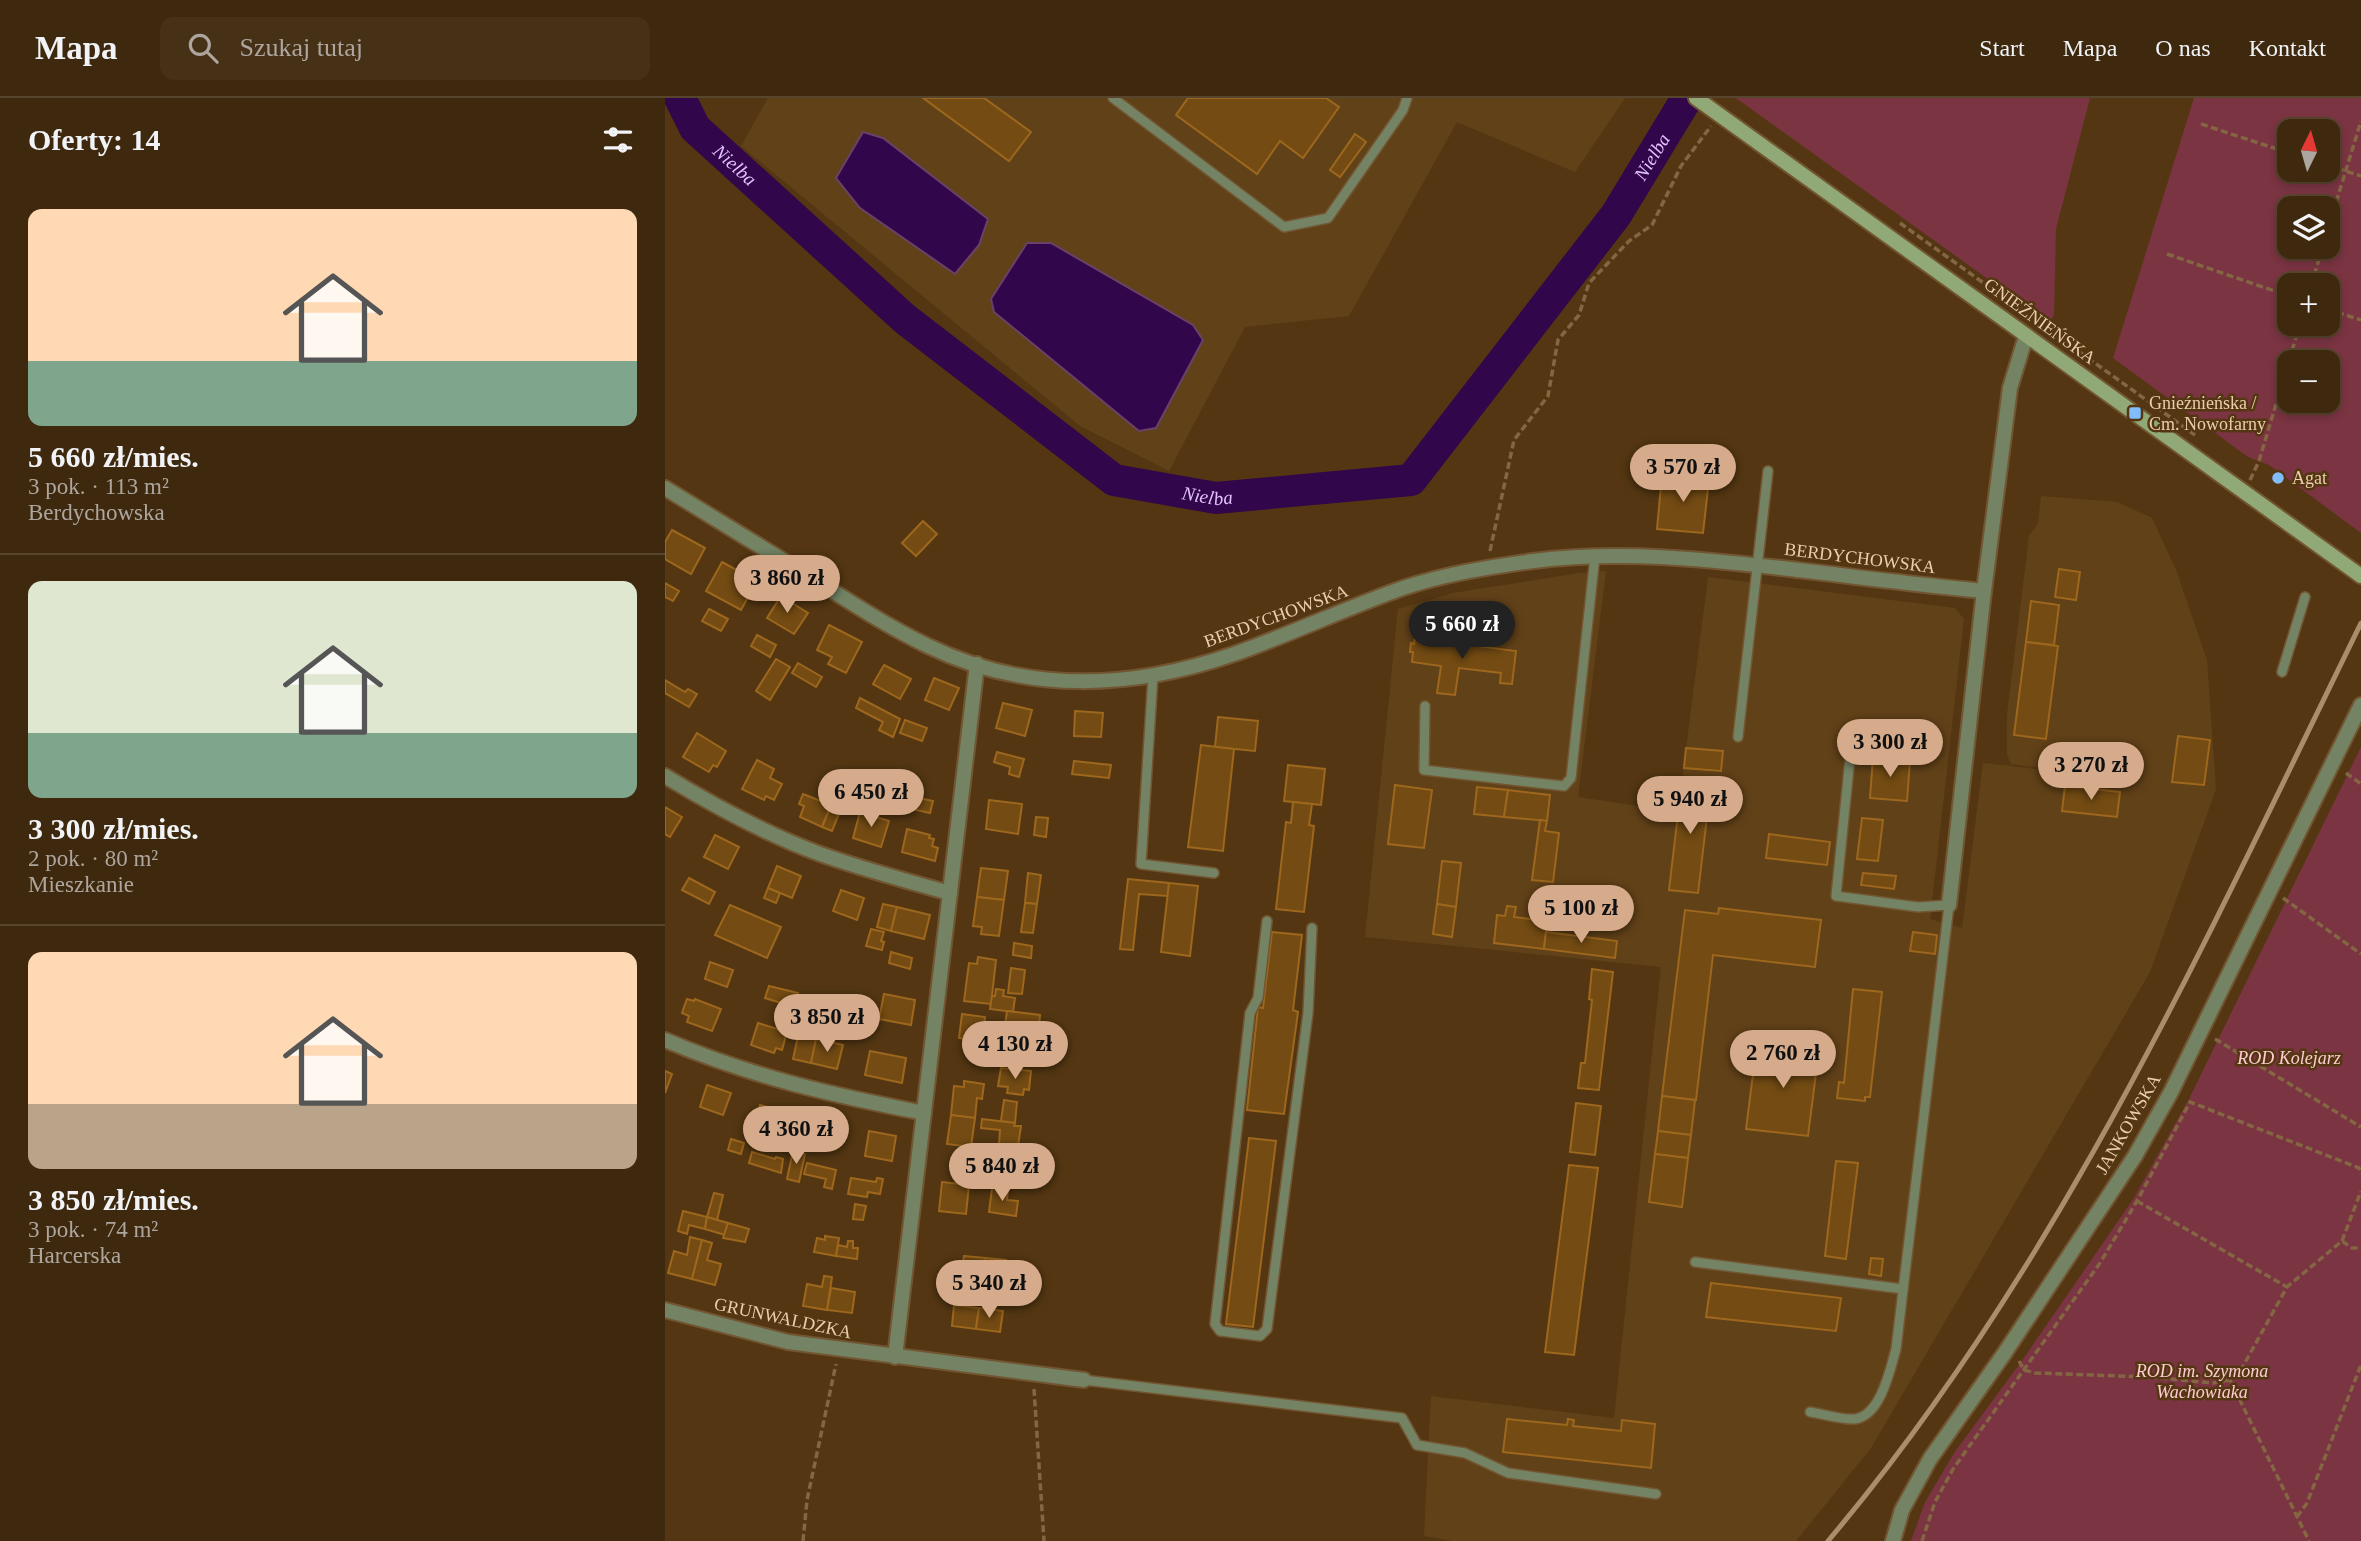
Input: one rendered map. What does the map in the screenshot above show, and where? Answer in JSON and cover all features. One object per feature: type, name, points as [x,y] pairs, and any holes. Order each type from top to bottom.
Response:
[{"type":"main road","name":"GNIEŹNIEŃSKA","points":[[1696,98],[2361,576]]},
{"type":"street","points":[[1949,905],[2010,388],[2027,335]]},
{"type":"street","name":"BERDYCHOWSKA","points":[[665,488],[881,621],[929,646],[977,664],[1019,675],[1063,681],[1105,681],[1153,676],[1235,653],[1404,588],[1439,578],[1487,568],[1595,556],[1696,558],[1984,591]]},
{"type":"street","points":[[895,1357],[977,664]]},
{"type":"street","name":"JANKOWSKA","points":[[1893,1541],[1902,1510],[1915,1483],[2135,1156],[2171,1092],[2361,705]]},
{"type":"street","points":[[665,776],[726,811],[817,853],[950,893]]},
{"type":"street","points":[[665,1040],[771,1079],[827,1094],[924,1113]]},
{"type":"street","name":"GRUNWALDZKA","points":[[665,1310],[787,1342],[1084,1380]]},
{"type":"lane","points":[[1113,98],[1284,228],[1328,218],[1402,110],[1406,98]]},
{"type":"lane","points":[[1738,737],[1768,471]]},
{"type":"lane","points":[[1425,706],[1424,770],[1564,786],[1571,778],[1595,556]]},
{"type":"lane","points":[[2282,672],[2305,597]]},
{"type":"lane","points":[[1153,676],[1142,864],[1214,873]]},
{"type":"lane","points":[[1810,1412],[1853,1419],[1865,1416],[1876,1406],[1896,1349],[1949,905],[1918,908],[1836,895],[1850,758]]},
{"type":"lane","points":[[1266,921],[1258,998],[1250,1013],[1215,1324],[1220,1331],[1260,1336],[1267,1329],[1308,1013],[1312,928]]},
{"type":"lane","points":[[1695,1262],[1902,1289]]},
{"type":"lane","points":[[1084,1380],[1402,1418],[1417,1445],[1465,1452],[1508,1473],[1656,1494]]},
{"type":"path","points":[[1487,568],[1514,440],[1548,396],[1558,340],[1579,315],[1589,283],[1629,241],[1652,225],[1681,166],[1714,111]]},
{"type":"path","points":[[2338,196],[2361,121]]},
{"type":"path","points":[[2201,124],[2277,149]]},
{"type":"path","points":[[2340,169],[2361,176]]},
{"type":"path","points":[[2167,254],[2277,292]]},
{"type":"path","points":[[2340,313],[2361,320]]},
{"type":"path","points":[[2243,491],[2259,461],[2296,336]]},
{"type":"path","points":[[2270,889],[2361,954]]},
{"type":"path","points":[[2201,1030],[2361,1127]]},
{"type":"path","points":[[1922,1541],[1935,1502],[1953,1469],[2100,1263],[2190,1102],[2359,1168],[2361,1174]]},
{"type":"path","points":[[2024,1370],[2035,1373],[2213,1383],[2230,1380],[2242,1368],[2287,1287],[2342,1241],[2361,1191]]},
{"type":"path","points":[[2137,1201],[2287,1287]]},
{"type":"path","points":[[2342,1241],[2352,1248],[2361,1248]]},
{"type":"path","points":[[803,1541],[807,1500],[839,1350]]},
{"type":"path","points":[[2006,1351],[2021,1362],[2024,1370]]},
{"type":"path","points":[[2297,1517],[2307,1503],[2361,1365]]},
{"type":"path","points":[[1033,1374],[1044,1541]]},
{"type":"path","points":[[2230,1380],[2309,1541]]},
{"type":"shaded area","points":[[768,98],[1625,98],[1575,172],[1457,122],[1349,316],[1245,327],[1169,471],[1080,426],[741,146]]},
{"type":"shaded area","points":[[863,132],[883,138],[988,219],[979,245],[955,274],[860,208],[836,178]]},
{"type":"shaded area","points":[[1027,243],[1051,243],[1193,325],[1203,340],[1156,428],[1139,431],[994,312],[991,299]]},
{"type":"shaded area","points":[[2041,496],[2117,502],[2152,518],[2176,570],[2207,660],[2216,789],[2150,972],[1871,1448],[1796,1541],[1453,1541],[1424,1536],[1431,1396],[1614,1418],[1661,967],[1365,937],[1398,609],[1453,593],[1606,571],[1578,797],[1678,812],[1708,577],[1955,608],[1964,619],[1930,919],[1962,928],[1983,763],[2127,779],[2011,764],[2007,755],[2007,714],[2029,536],[2038,523]]},
{"type":"green space","points":[[1736,98],[2090,98],[2056,229],[2054,315],[2049,323]]},
{"type":"green space","points":[[2194,98],[2361,98],[2361,533],[2269,465],[2248,457],[2113,358]]},
{"type":"green space","name":"ROD im. Szymona Wachowiaka","points":[[2361,747],[2361,1541],[1911,1541],[1925,1502],[1954,1453],[2021,1362],[2134,1198],[2190,1097]]},
{"type":"building","points":[[923,98],[984,98],[1031,132],[1009,161]]},
{"type":"building","points":[[1188,98],[1326,98],[1339,107],[1303,158],[1280,141],[1257,174],[1176,115]]},
{"type":"building","points":[[1355,134],[1366,142],[1340,177],[1330,170]]},
{"type":"building","name":"Agat","points":[[2278,472],[2284,476],[2278,485],[2272,480]]},
{"type":"building","points":[[1662,475],[1709,480],[1703,533],[1657,529]]},
{"type":"building","points":[[923,521],[937,534],[916,556],[902,543]]},
{"type":"building","points":[[672,530],[705,548],[691,574],[665,559],[665,542]]},
{"type":"building","points":[[722,562],[757,581],[741,610],[706,591]]},
{"type":"building","points":[[2059,569],[2080,572],[2076,600],[2055,597]]},
{"type":"building","points":[[665,583],[679,591],[673,601],[665,597]]},
{"type":"building","points":[[781,596],[808,613],[794,634],[767,618]]},
{"type":"building","points":[[2031,601],[2059,605],[2054,645],[2026,642]]},
{"type":"building","points":[[709,609],[728,619],[721,631],[702,621]]},
{"type":"building","points":[[829,625],[862,642],[846,673],[828,664],[832,657],[817,650]]},
{"type":"building","points":[[757,635],[776,645],[770,657],[751,646]]},
{"type":"building","points":[[1415,638],[1444,642],[1444,639],[1462,641],[1461,644],[1516,651],[1512,684],[1500,683],[1501,673],[1459,668],[1455,695],[1437,693],[1441,666],[1412,662],[1411,643],[1414,644]]},
{"type":"building","points":[[2026,642],[2058,646],[2046,739],[2014,735]]},
{"type":"building","points":[[776,659],[790,667],[770,700],[756,691]]},
{"type":"building","points":[[798,663],[822,677],[816,687],[792,673]]},
{"type":"building","points":[[884,665],[911,679],[900,699],[873,684]]},
{"type":"building","points":[[934,678],[959,688],[949,710],[925,700]]},
{"type":"building","points":[[665,680],[685,692],[688,689],[697,694],[689,707],[665,693]]},
{"type":"building","points":[[860,698],[900,719],[893,737],[879,730],[883,722],[856,708]]},
{"type":"building","points":[[1003,703],[1032,710],[1025,736],[996,728]]},
{"type":"building","points":[[1075,711],[1103,713],[1101,737],[1074,736]]},
{"type":"building","points":[[1218,717],[1258,721],[1255,751],[1215,747]]},
{"type":"building","points":[[905,720],[927,728],[922,741],[900,733]]},
{"type":"building","points":[[697,733],[726,751],[717,767],[713,765],[709,772],[683,757]]},
{"type":"building","points":[[2178,736],[2210,740],[2204,785],[2172,782]]},
{"type":"building","points":[[1201,745],[1234,749],[1223,851],[1188,847]]},
{"type":"building","points":[[1686,748],[1723,751],[1721,771],[1684,768]]},
{"type":"building","points":[[997,752],[1024,759],[1019,777],[1009,774],[1010,767],[994,762]]},
{"type":"building","points":[[1873,757],[1910,760],[1907,801],[1870,798]]},
{"type":"building","points":[[757,760],[774,769],[770,778],[782,784],[774,800],[766,796],[764,800],[742,789]]},
{"type":"building","points":[[1074,761],[1111,765],[1109,778],[1072,774]]},
{"type":"building","points":[[1288,765],[1325,769],[1321,805],[1284,801]]},
{"type":"building","points":[[1682,780],[1711,783],[1698,893],[1669,890]]},
{"type":"building","points":[[874,782],[898,792],[894,803],[870,795]]},
{"type":"building","points":[[1395,785],[1432,790],[1424,848],[1388,844]]},
{"type":"building","points":[[2065,786],[2120,792],[2117,817],[2062,811]]},
{"type":"building","points":[[1477,787],[1508,790],[1504,817],[1474,814]]},
{"type":"building","points":[[1508,790],[1550,795],[1547,821],[1504,817]]},
{"type":"building","points":[[803,794],[831,805],[822,827],[800,817],[804,806],[799,804]]},
{"type":"building","points":[[914,797],[933,801],[930,813],[912,809]]},
{"type":"building","points":[[989,800],[1022,804],[1018,834],[986,829]]},
{"type":"building","points":[[833,801],[843,804],[832,831],[822,827]]},
{"type":"building","points":[[1293,802],[1312,804],[1309,825],[1314,826],[1304,912],[1276,909],[1286,822],[1291,823]]},
{"type":"building","points":[[665,807],[682,817],[670,837],[665,834]]},
{"type":"building","points":[[860,812],[889,821],[881,847],[853,838]]},
{"type":"building","points":[[1036,817],[1048,818],[1046,837],[1034,835]]},
{"type":"building","points":[[1862,818],[1883,820],[1878,861],[1857,859]]},
{"type":"building","points":[[1540,820],[1547,821],[1545,831],[1559,833],[1553,882],[1532,880]]},
{"type":"building","points":[[907,829],[930,835],[929,838],[934,839],[932,846],[938,848],[935,861],[902,852]]},
{"type":"building","points":[[1769,834],[1830,842],[1827,865],[1766,858]]},
{"type":"building","points":[[715,835],[739,847],[728,869],[704,857]]},
{"type":"building","points":[[1442,861],[1461,863],[1456,907],[1437,904]]},
{"type":"building","points":[[777,866],[801,876],[792,898],[768,888]]},
{"type":"building","points":[[981,868],[1008,871],[1004,900],[977,897]]},
{"type":"building","points":[[1028,873],[1041,875],[1037,904],[1025,903]]},
{"type":"building","points":[[1863,873],[1896,876],[1894,889],[1861,885]]},
{"type":"building","points":[[689,878],[715,892],[709,904],[682,890]]},
{"type":"building","points":[[1128,879],[1169,883],[1168,896],[1139,894],[1133,950],[1120,949]]},
{"type":"building","points":[[1169,883],[1198,886],[1190,956],[1161,952]]},
{"type":"building","points":[[768,888],[780,893],[776,903],[764,898]]},
{"type":"building","points":[[841,890],[864,898],[857,920],[833,911]]},
{"type":"building","points":[[977,897],[1004,900],[999,936],[981,934],[982,927],[973,926]]},
{"type":"building","points":[[1025,903],[1037,904],[1033,933],[1021,932]]},
{"type":"building","points":[[883,904],[897,907],[891,931],[877,927]]},
{"type":"building","points":[[1437,904],[1456,907],[1452,937],[1433,934]]},
{"type":"building","points":[[730,905],[781,927],[767,958],[715,935]]},
{"type":"building","points":[[1507,906],[1516,907],[1514,917],[1547,921],[1544,949],[1494,943],[1497,915],[1505,916]]},
{"type":"building","points":[[897,907],[930,915],[924,939],[891,931]]},
{"type":"building","points":[[1719,908],[1821,920],[1815,967],[1713,955],[1696,1100],[1662,1096],[1685,910],[1718,914]]},
{"type":"building","points":[[871,929],[884,932],[882,950],[866,946]]},
{"type":"building","points":[[1272,932],[1302,935],[1293,1010],[1298,1012],[1284,1114],[1247,1110],[1258,1007],[1263,1008]]},
{"type":"building","points":[[1546,932],[1617,941],[1615,958],[1544,949]]},
{"type":"building","points":[[1913,932],[1937,935],[1935,954],[1910,951]]},
{"type":"building","points":[[1014,943],[1032,946],[1031,958],[1013,955]]},
{"type":"building","points":[[891,952],[912,958],[910,969],[889,963]]},
{"type":"building","points":[[978,957],[996,960],[991,1004],[964,1001],[969,963],[977,964]]},
{"type":"building","points":[[710,962],[733,970],[727,987],[705,979]]},
{"type":"building","points":[[1011,968],[1025,970],[1022,994],[1008,993]]},
{"type":"building","points":[[1592,969],[1613,972],[1599,1090],[1578,1088],[1581,1063],[1585,1063],[1592,1000],[1589,999]]},
{"type":"building","points":[[769,986],[798,993],[794,1007],[765,998]]},
{"type":"building","points":[[996,989],[1004,990],[1003,996],[1015,998],[1013,1012],[990,1009]]},
{"type":"building","points":[[1853,989],[1882,992],[1870,1097],[1865,1097],[1865,1101],[1837,1098],[1839,1082],[1844,1083]]},
{"type":"building","points":[[884,994],[915,1000],[911,1025],[879,1019]]},
{"type":"building","points":[[687,999],[695,999],[721,1009],[712,1031],[687,1022],[689,1016],[682,1013]]},
{"type":"building","points":[[824,1005],[858,1013],[855,1026],[821,1018]]},
{"type":"building","points":[[1007,1011],[1040,1015],[1039,1026],[1018,1023],[1016,1042],[1003,1041]]},
{"type":"building","points":[[962,1014],[985,1017],[983,1033],[993,1034],[992,1048],[963,1046],[965,1039],[959,1038]]},
{"type":"building","points":[[758,1023],[787,1032],[782,1050],[776,1048],[774,1053],[751,1045]]},
{"type":"building","points":[[800,1027],[818,1032],[811,1063],[793,1059]]},
{"type":"building","points":[[816,1039],[843,1045],[837,1069],[811,1063]]},
{"type":"building","points":[[1757,1043],[1819,1050],[1808,1136],[1746,1129]]},
{"type":"building","points":[[870,1051],[906,1058],[902,1083],[865,1075]]},
{"type":"building","points":[[1001,1068],[1031,1071],[1029,1090],[1024,1089],[1023,1095],[1007,1093],[1008,1087],[998,1086]]},
{"type":"building","points":[[665,1071],[672,1074],[665,1093]]},
{"type":"building","points":[[964,1081],[984,1084],[982,1099],[977,1098],[975,1118],[951,1115],[954,1086],[964,1087]]},
{"type":"building","points":[[707,1085],[731,1093],[723,1115],[700,1107]]},
{"type":"building","points":[[1662,1096],[1695,1100],[1691,1135],[1658,1131]]},
{"type":"building","points":[[1004,1100],[1017,1102],[1015,1123],[1001,1121]]},
{"type":"building","points":[[1576,1103],[1601,1106],[1595,1155],[1570,1152]]},
{"type":"building","points":[[760,1105],[786,1112],[776,1147],[765,1144],[768,1132],[754,1128]]},
{"type":"building","points":[[951,1115],[975,1118],[971,1147],[947,1144]]},
{"type":"building","points":[[805,1116],[815,1119],[807,1151],[797,1149]]},
{"type":"building","points":[[815,1119],[841,1125],[836,1149],[809,1143]]},
{"type":"building","points":[[982,1119],[1021,1126],[1018,1146],[999,1145],[1000,1130],[981,1128]]},
{"type":"building","points":[[869,1131],[896,1136],[892,1161],[865,1156]]},
{"type":"building","points":[[1658,1131],[1691,1135],[1688,1158],[1655,1154]]},
{"type":"building","points":[[1249,1138],[1276,1141],[1253,1327],[1226,1324]]},
{"type":"building","points":[[731,1139],[744,1143],[741,1154],[728,1150]]},
{"type":"building","points":[[793,1151],[805,1154],[799,1182],[787,1179]]},
{"type":"building","points":[[752,1152],[783,1159],[781,1173],[749,1163]]},
{"type":"building","points":[[1655,1154],[1688,1158],[1682,1207],[1649,1202]]},
{"type":"building","points":[[1836,1161],[1858,1163],[1846,1259],[1825,1256]]},
{"type":"building","points":[[807,1163],[836,1170],[832,1189],[824,1187],[826,1179],[804,1174]]},
{"type":"building","points":[[1569,1165],[1598,1168],[1574,1355],[1545,1352]]},
{"type":"building","points":[[851,1178],[876,1182],[877,1178],[883,1179],[880,1194],[868,1192],[867,1197],[848,1194]]},
{"type":"building","points":[[942,1182],[969,1185],[966,1214],[939,1211]]},
{"type":"building","points":[[992,1188],[1008,1190],[1007,1200],[1018,1201],[1016,1216],[989,1212]]},
{"type":"building","points":[[714,1193],[723,1195],[717,1220],[707,1217]]},
{"type":"building","points":[[855,1204],[866,1206],[863,1220],[853,1219]]},
{"type":"building","points":[[683,1211],[707,1217],[705,1229],[689,1225],[687,1234],[678,1231]]},
{"type":"building","points":[[707,1217],[728,1223],[725,1235],[705,1229]]},
{"type":"building","points":[[728,1223],[749,1229],[745,1242],[723,1238]]},
{"type":"building","points":[[825,1236],[839,1238],[836,1256],[814,1252],[817,1238],[825,1240]]},
{"type":"building","points":[[690,1237],[702,1240],[692,1279],[668,1273],[674,1251],[687,1255]]},
{"type":"building","points":[[702,1240],[712,1243],[707,1260],[721,1264],[715,1285],[692,1279]]},
{"type":"building","points":[[848,1241],[853,1241],[853,1248],[858,1248],[857,1259],[836,1256],[838,1245],[847,1247]]},
{"type":"building","points":[[964,1256],[985,1258],[984,1269],[962,1266]]},
{"type":"building","points":[[985,1258],[1006,1260],[1005,1271],[984,1269]]},
{"type":"building","points":[[1871,1258],[1883,1259],[1881,1276],[1869,1274]]},
{"type":"building","points":[[824,1276],[832,1277],[827,1310],[803,1306],[807,1284],[822,1287]]},
{"type":"building","points":[[1711,1283],[1841,1298],[1836,1331],[1706,1317]]},
{"type":"building","points":[[831,1288],[855,1292],[852,1313],[827,1310]]},
{"type":"building","points":[[954,1305],[979,1308],[976,1329],[952,1326]]},
{"type":"building","points":[[979,1308],[1003,1311],[1000,1332],[976,1329]]},
{"type":"building","points":[[1507,1419],[1567,1425],[1568,1419],[1574,1420],[1573,1426],[1621,1431],[1622,1420],[1655,1424],[1651,1468],[1503,1452]]},
{"type":"waterway","name":"Nielba","points":[[680,98],[695,128],[905,319],[1114,480],[1216,498],[1411,480],[1616,215],[1687,98]]},
{"type":"railway","points":[[1828,1541],[1911,1436],[1987,1327],[2057,1214],[2123,1099],[2185,981],[2361,623]]},
{"type":"place","name":"Gnieźnieńska / Cm. Nowofarny","points":[[2135,413]]},
{"type":"place","name":"Agat","points":[[2278,478]]},
{"type":"park label","name":"ROD Kolejarz","points":[[2289,1058]]}]
